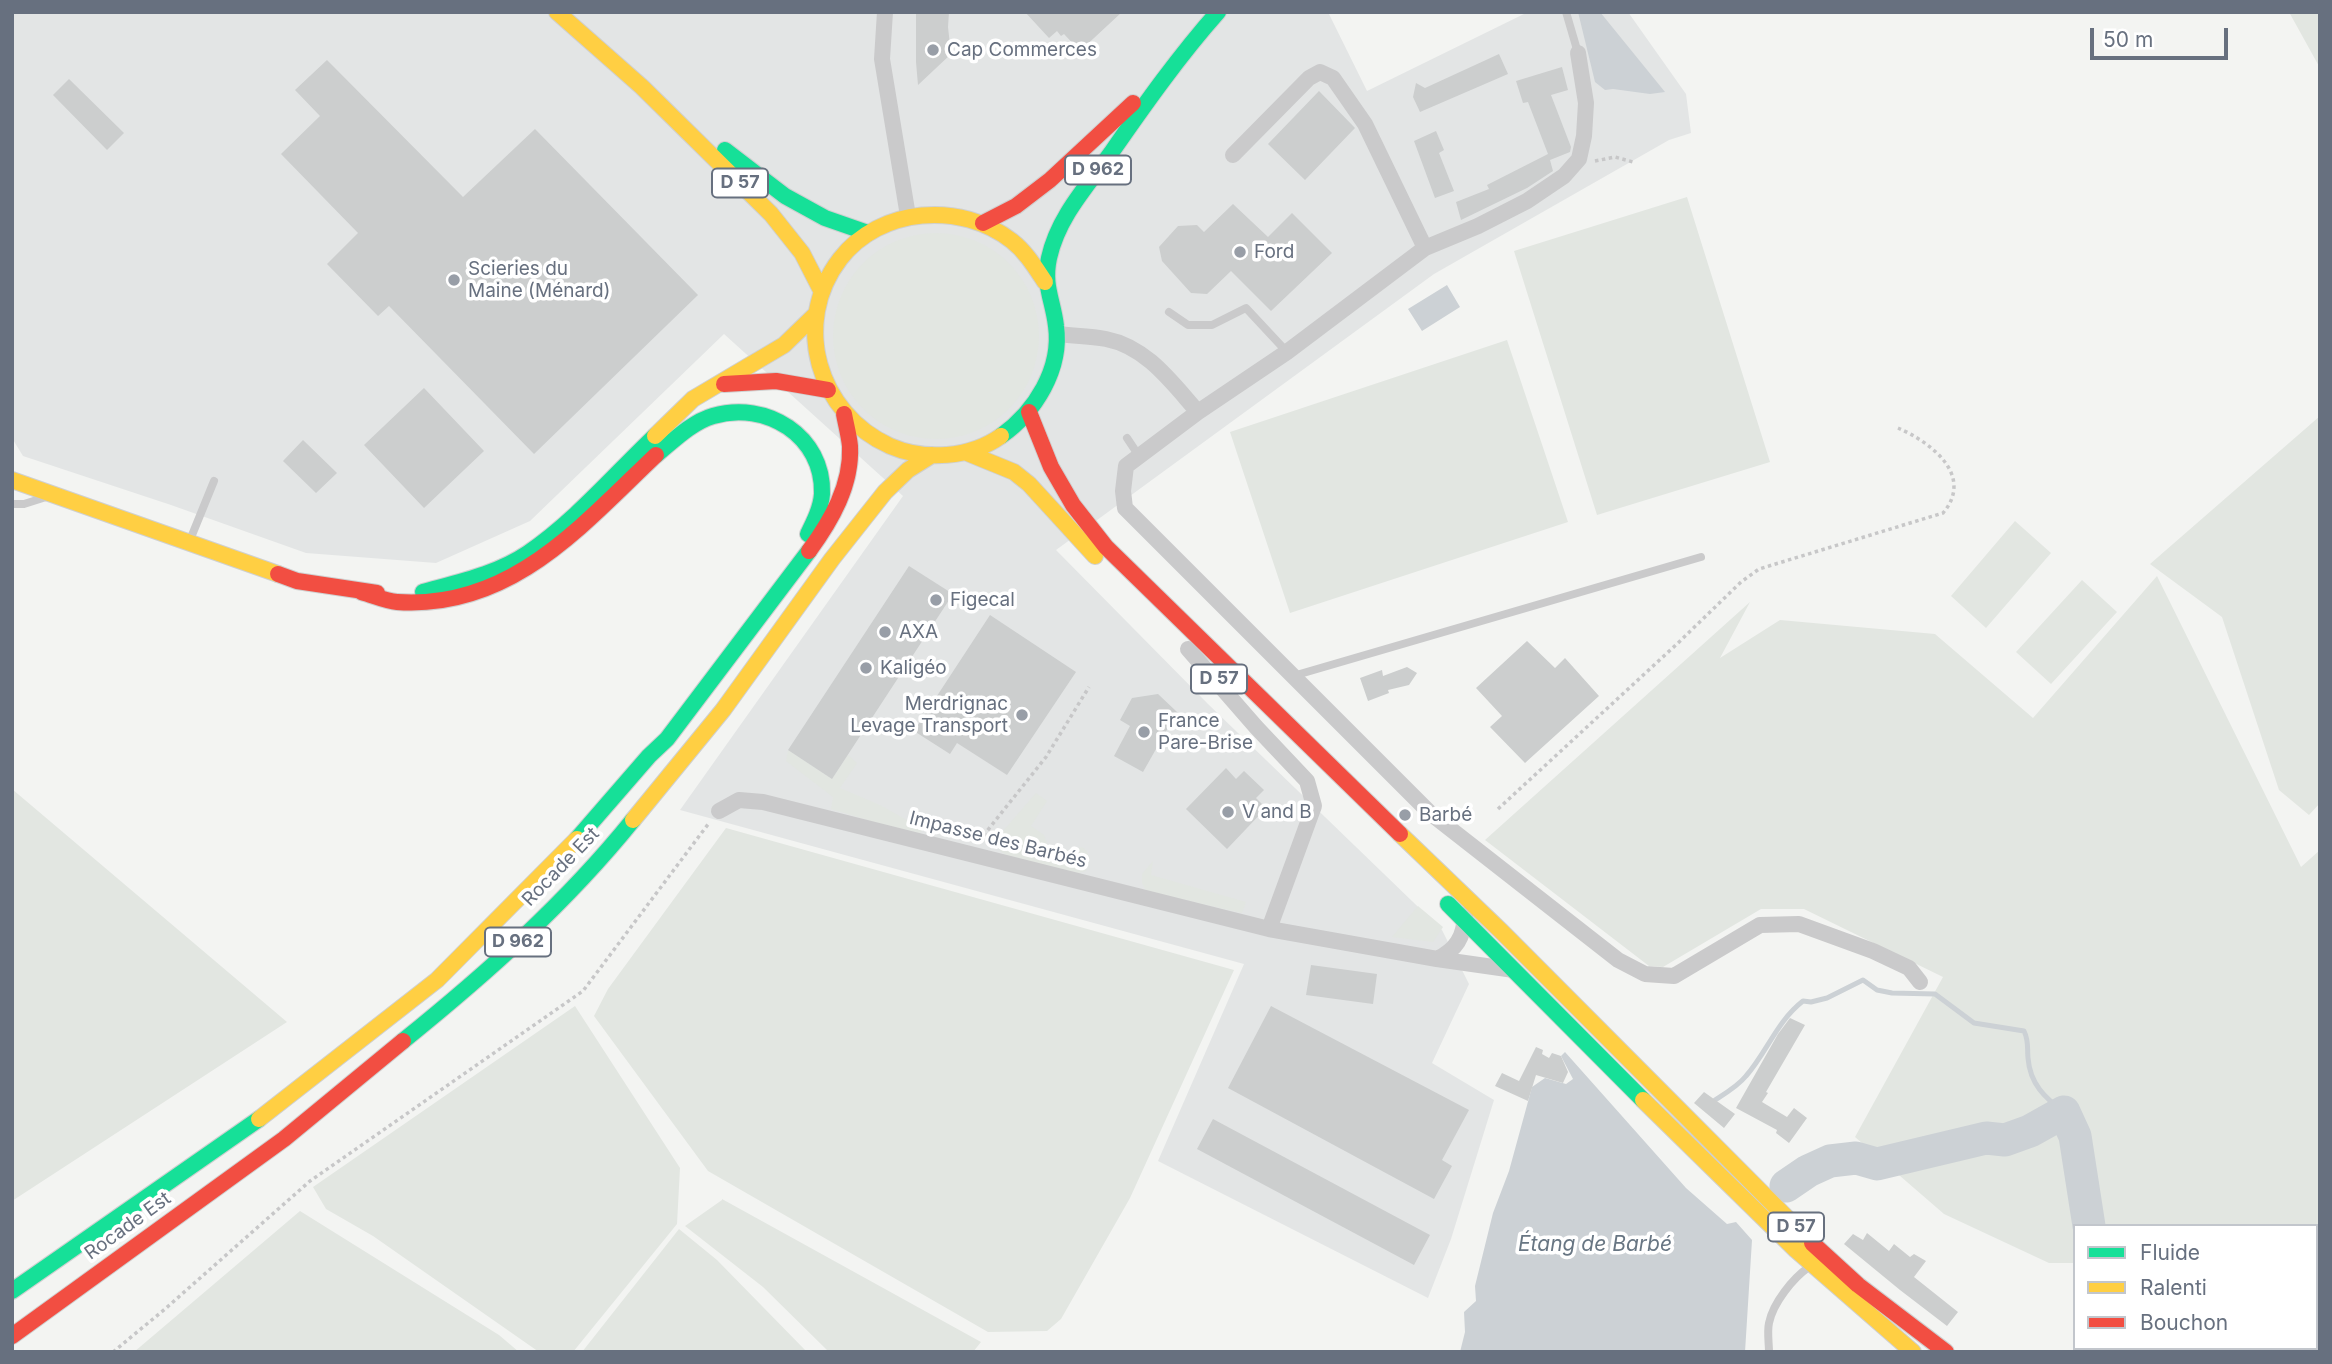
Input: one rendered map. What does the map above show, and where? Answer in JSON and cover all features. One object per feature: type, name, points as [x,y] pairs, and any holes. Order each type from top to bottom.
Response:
[{"type":"main road","name":"D 57","points":[[557,12],[642,87],[771,214],[802,253],[822,292]]},
{"type":"main road","name":"D 962","points":[[1045,282],[1054,238],[1074,201],[1171,67],[1218,12]]},
{"type":"main road","name":"D 962","points":[[983,223],[1016,206],[1050,180],[1171,67]]},
{"type":"main road","name":"D 57","points":[[642,87],[785,195],[825,218],[868,233]]},
{"type":"main road","points":[[946,213],[983,223],[1008,237],[1029,257],[1045,282],[1054,307],[1057,334],[1054,362],[1029,412],[1010,430],[989,443],[965,452],[932,455],[899,450],[869,436],[844,414],[828,390],[818,366],[814,340],[816,314],[822,292],[840,258],[868,233],[887,223],[908,216],[946,213]]},
{"type":"main road","points":[[361,592],[416,593],[445,587],[489,573],[527,554],[561,527],[694,399],[784,345],[816,314]]},
{"type":"main road","points":[[719,384],[794,381],[828,390]]},
{"type":"main road","name":"D 57","points":[[1029,412],[1051,467],[1073,505],[1106,547],[1459,891],[1819,1250],[1858,1285],[1946,1352]]},
{"type":"main road","points":[[12,480],[297,581],[361,592],[396,602],[436,600],[463,595],[516,574],[561,545],[676,438],[714,415],[759,413],[779,421],[803,439],[818,464],[822,493],[815,520],[798,553],[660,734],[649,756]]},
{"type":"main road","name":"Rocade Est","points":[[12,1291],[253,1124],[437,980],[577,840],[649,756],[667,739],[813,547],[839,504],[847,479],[850,447],[844,414]]},
{"type":"main road","points":[[965,452],[1014,472],[1029,484],[1147,610]]},
{"type":"main road","name":"Rocade Est","points":[[12,1336],[284,1139],[459,996],[534,927],[603,857],[723,710],[832,559],[885,492],[908,470],[932,455]]},
{"type":"main road","name":"D 57","points":[[1172,634],[1326,785]]},
{"type":"main road","name":"D 57","points":[[1435,891],[1642,1101],[1811,1265],[1858,1309],[1913,1352]]},
{"type":"street","points":[[885,12],[882,59],[908,216]]},
{"type":"street","points":[[1578,53],[1586,103],[1584,136],[1580,159],[1564,176],[1527,201],[1478,226],[1425,248],[1287,352],[1139,456],[1126,466],[1123,491],[1125,508],[1430,813],[1618,960],[1645,974],[1674,976],[1760,925],[1799,925],[1873,951],[1909,968],[1920,982]]},
{"type":"street","points":[[1233,155],[1309,78],[1320,72],[1327,75],[1333,78],[1365,124],[1425,248]]},
{"type":"street","points":[[1057,334],[1108,339],[1128,346],[1151,360],[1198,412]]},
{"type":"street","points":[[1188,649],[1307,781],[1314,799],[1314,806],[1269,929]]},
{"type":"street","name":"Impasse des Barbés","points":[[719,811],[739,800],[763,802],[1269,929],[1437,960],[1516,971]]},
{"type":"street","points":[[1437,960],[1458,944],[1465,920],[1465,907],[1459,891]]},
{"type":"lane","points":[[1566,12],[1578,53]]},
{"type":"lane","points":[[1169,312],[1188,325],[1212,325],[1245,307],[1287,352]]},
{"type":"lane","points":[[1127,438],[1139,456]]},
{"type":"lane","points":[[189,543],[215,481]]},
{"type":"lane","points":[[12,504],[24,504],[53,494]]},
{"type":"lane","points":[[1293,676],[1701,557]]},
{"type":"lane","points":[[1769,1352],[1769,1321],[1796,1277],[1811,1265]]},
{"type":"path","points":[[1580,159],[1591,161],[1615,157],[1633,162]]},
{"type":"path","points":[[1498,809],[1741,582],[1759,569],[1943,513],[1953,502],[1949,468],[1941,455],[1929,445],[1898,428]]},
{"type":"path","points":[[975,856],[977,843],[1046,757],[1089,687]]},
{"type":"path","points":[[113,1352],[310,1181],[583,991],[719,811]]},
{"type":"shaded area","points":[[12,12],[1328,12],[1367,91],[1528,12],[1628,12],[1686,94],[1691,133],[1669,140],[1434,274],[1056,550],[1208,704],[1442,930],[1469,984],[1432,1063],[1494,1100],[1451,1239],[1428,1298],[1158,1161],[1244,964],[680,810],[903,496],[724,334],[530,521],[436,563],[306,553],[23,456],[12,438]]},
{"type":"shaded area","points":[[2289,12],[2320,12],[2320,68]]},
{"type":"shaded area","points":[[1687,197],[1770,462],[1597,515],[1514,251]]},
{"type":"shaded area","points":[[936,233],[975,241],[1009,263],[1031,297],[1039,336],[1031,375],[1009,409],[975,431],[936,439],[897,431],[863,409],[841,375],[833,336],[841,297],[863,263],[897,241]]},
{"type":"shaded area","points":[[1507,340],[1568,522],[1290,613],[1230,432]]},
{"type":"shaded area","points":[[2320,416],[2320,803],[2309,815],[2279,790],[2222,617],[2150,564]]},
{"type":"shaded area","points":[[2015,521],[2051,553],[1986,628],[1951,596]]},
{"type":"shaded area","points":[[2157,576],[2301,867],[2320,850],[2320,1269],[2318,1224],[2073,1224],[2073,1263],[2049,1263],[1944,1214],[1855,1137],[1943,977],[1804,909],[1761,909],[1663,967],[1649,966],[1485,840],[1750,602],[1720,658],[1780,620],[1935,634],[2033,718]]},
{"type":"shaded area","points":[[2082,580],[2117,612],[2051,684],[2016,652]]},
{"type":"shaded area","points":[[788,750],[832,779],[848,755],[857,763],[840,788],[880,805],[922,831],[917,835],[831,809],[833,797],[786,761]]},
{"type":"shaded area","points":[[12,789],[287,1022],[12,1201]]},
{"type":"shaded area","points":[[1036,793],[1047,801],[1031,826],[1044,835],[1048,846],[1071,851],[1082,847],[1087,851],[1090,859],[1086,871],[1078,873],[1006,855],[998,848],[997,838]]},
{"type":"shaded area","points":[[726,828],[1234,970],[1130,1198],[1061,1319],[1047,1331],[988,1332],[708,1171],[594,1016],[608,989]]},
{"type":"shaded area","points":[[1153,861],[1151,875],[1246,902],[1242,913],[1146,891],[1142,874]]},
{"type":"shaded area","points":[[1418,906],[1443,927],[1433,942],[1392,937]]},
{"type":"shaded area","points":[[575,1006],[680,1168],[677,1224],[573,1352],[539,1352],[373,1236],[326,1209],[313,1187]]},
{"type":"shaded area","points":[[722,1200],[981,1342],[973,1352],[829,1352],[763,1287],[685,1226]]},
{"type":"shaded area","points":[[300,1211],[499,1335],[519,1352],[134,1352]]},
{"type":"shaded area","points":[[679,1229],[717,1260],[807,1352],[582,1352]]},
{"type":"water","points":[[1578,12],[1600,12],[1665,92],[1650,94],[1605,90],[1595,82]]},
{"type":"water","points":[[1447,285],[1460,307],[1422,331],[1408,309]]},
{"type":"water","name":"Étang de Barbé","points":[[1565,1052],[1686,1188],[1727,1224],[1736,1222],[1752,1240],[1745,1352],[1460,1352],[1465,1332],[1464,1312],[1476,1301],[1475,1286],[1493,1213],[1509,1171],[1532,1087],[1545,1078],[1566,1084],[1573,1079],[1561,1056]]},
{"type":"building","name":"Cap Commerces","points":[[916,12],[949,12],[951,54],[918,85],[916,62]]},
{"type":"building","points":[[1025,12],[1122,12],[1080,51],[1064,34],[1061,36],[1057,31],[1049,38]]},
{"type":"building","points":[[1499,54],[1508,74],[1420,112],[1413,97],[1416,83],[1425,88]]},
{"type":"building","points":[[327,60],[463,197],[535,129],[698,295],[534,454],[389,306],[378,316],[327,264],[358,233],[281,154],[320,116],[295,90]]},
{"type":"building","points":[[1562,67],[1568,90],[1551,95],[1571,147],[1570,152],[1550,160],[1553,171],[1527,188],[1461,220],[1456,202],[1489,189],[1487,185],[1548,154],[1528,102],[1523,103],[1516,81]]},
{"type":"building","points":[[69,79],[124,133],[107,150],[53,95]]},
{"type":"building","points":[[1319,91],[1355,128],[1305,180],[1268,144]]},
{"type":"building","points":[[1436,131],[1444,150],[1439,153],[1454,191],[1435,198],[1414,141]]},
{"type":"building","points":[[1233,204],[1268,237],[1292,213],[1332,253],[1271,311],[1231,271],[1207,294],[1191,293],[1162,261],[1159,247],[1178,226],[1197,225],[1204,232]]},
{"type":"building","points":[[424,388],[484,451],[424,508],[364,445]]},
{"type":"building","points":[[303,440],[337,473],[316,493],[283,461]]},
{"type":"building","points":[[909,566],[953,594],[832,779],[788,750]]},
{"type":"building","points":[[990,615],[1076,672],[1007,775],[957,743],[950,754],[914,731]]},
{"type":"building","points":[[1527,641],[1555,668],[1565,658],[1599,696],[1525,763],[1490,727],[1502,716],[1476,688]]},
{"type":"building","points":[[1407,667],[1417,673],[1409,685],[1388,690],[1389,693],[1368,701],[1360,678],[1382,670],[1383,676]]},
{"type":"building","points":[[1158,694],[1177,712],[1143,772],[1114,756],[1130,726],[1120,720],[1132,698]]},
{"type":"building","points":[[1226,768],[1236,779],[1244,771],[1264,790],[1256,798],[1266,808],[1227,849],[1186,809]]},
{"type":"building","points":[[1311,965],[1377,974],[1373,1004],[1306,995]]},
{"type":"building","points":[[1271,1006],[1469,1110],[1442,1160],[1452,1166],[1434,1199],[1228,1088]]},
{"type":"building","points":[[1790,1018],[1805,1025],[1762,1102],[1787,1117],[1794,1108],[1807,1118],[1789,1143],[1776,1133],[1777,1130],[1736,1108]]},
{"type":"building","points":[[1536,1047],[1543,1050],[1542,1054],[1549,1058],[1552,1053],[1561,1056],[1568,1072],[1563,1083],[1536,1075],[1528,1101],[1495,1086],[1502,1073],[1519,1081]]},
{"type":"building","points":[[1704,1092],[1735,1114],[1724,1128],[1694,1103]]},
{"type":"building","points":[[1213,1119],[1430,1235],[1414,1265],[1197,1149]]},
{"type":"building","points":[[1867,1233],[1889,1251],[1894,1244],[1910,1257],[1914,1254],[1926,1261],[1914,1277],[1958,1312],[1947,1326],[1844,1244],[1853,1234],[1863,1240]]},
{"type":"waterway","points":[[1715,1100],[1743,1080],[1779,1027],[1803,1001],[1827,998],[1863,980],[1877,990],[1892,993],[1935,994],[1974,1023],[2024,1031],[2029,1067],[2035,1083],[2045,1096],[2064,1112]]},
{"type":"waterway","points":[[1786,1186],[1808,1171],[1830,1161],[1856,1158],[1877,1164],[1986,1138],[2005,1140],[2030,1131],[2064,1112],[2075,1136],[2089,1224]]},
{"type":"traffic: fast","points":[[1001,436],[1025,415],[1035,402],[1044,388],[1055,358],[1056,326],[1047,268],[1053,243],[1066,215],[1150,98],[1218,12]]},
{"type":"traffic: fast","points":[[725,150],[785,196],[825,218],[868,233]]},
{"type":"traffic: fast","points":[[656,455],[690,427],[713,416],[733,412],[753,413],[771,418],[788,427],[802,440],[813,455],[820,473],[822,494],[817,515],[808,534]]},
{"type":"traffic: fast","points":[[423,592],[491,572],[528,553],[578,512],[655,436]]},
{"type":"traffic: fast","points":[[577,839],[667,739],[809,551]]},
{"type":"traffic: fast","points":[[403,1041],[465,990],[553,909],[633,820]]},
{"type":"traffic: fast","points":[[1448,904],[1643,1100]]},
{"type":"traffic: fast","points":[[12,1291],[259,1119]]},
{"type":"traffic: slow","points":[[557,12],[642,87],[771,214],[802,253],[822,292]]},
{"type":"traffic: slow","points":[[1001,436],[976,449],[932,455],[890,446],[865,431],[845,412],[830,390],[820,365],[815,338],[817,311],[825,284],[840,259],[857,242],[877,229],[899,220],[922,216],[946,215],[992,228],[1022,250],[1045,282]]},
{"type":"traffic: slow","points":[[655,436],[693,399],[784,345],[816,314]]},
{"type":"traffic: slow","points":[[965,452],[1014,472],[1029,484],[1095,556]]},
{"type":"traffic: slow","points":[[633,820],[723,710],[832,559],[885,492],[908,470],[932,455]]},
{"type":"traffic: slow","points":[[12,480],[278,574]]},
{"type":"traffic: slow","points":[[1400,834],[1501,931],[1812,1243]]},
{"type":"traffic: slow","points":[[259,1119],[437,980],[577,839]]},
{"type":"traffic: slow","points":[[1643,1100],[1796,1250],[1913,1352]]},
{"type":"traffic: jam","points":[[983,223],[1016,206],[1050,180],[1133,103]]},
{"type":"traffic: jam","points":[[724,384],[776,381],[828,390]]},
{"type":"traffic: jam","points":[[1029,412],[1051,467],[1073,505],[1106,547],[1400,834]]},
{"type":"traffic: jam","points":[[809,551],[832,515],[848,475],[850,446],[844,414]]},
{"type":"traffic: jam","points":[[361,592],[397,602],[438,601],[475,592],[510,577],[572,534],[656,455]]},
{"type":"traffic: jam","points":[[278,574],[297,581],[377,593]]},
{"type":"traffic: jam","points":[[12,1336],[284,1139],[403,1041]]},
{"type":"traffic: jam","points":[[1812,1243],[1858,1285],[1946,1352]]},
{"type":"place","name":"Cap Commerces","points":[[933,50]]},
{"type":"place","name":"Ford","points":[[1240,252]]},
{"type":"place","name":"Scieries du Maine (Ménard)","points":[[454,280]]},
{"type":"place","name":"Figecal","points":[[936,600]]},
{"type":"place","name":"AXA","points":[[885,632]]},
{"type":"place","name":"Kaligéo","points":[[866,668]]},
{"type":"place","name":"Merdrignac Levage Transport","points":[[1022,715]]},
{"type":"place","name":"France Pare-Brise","points":[[1144,732]]},
{"type":"place","name":"V and B","points":[[1228,812]]},
{"type":"place","name":"Barbé","points":[[1405,815]]}]
